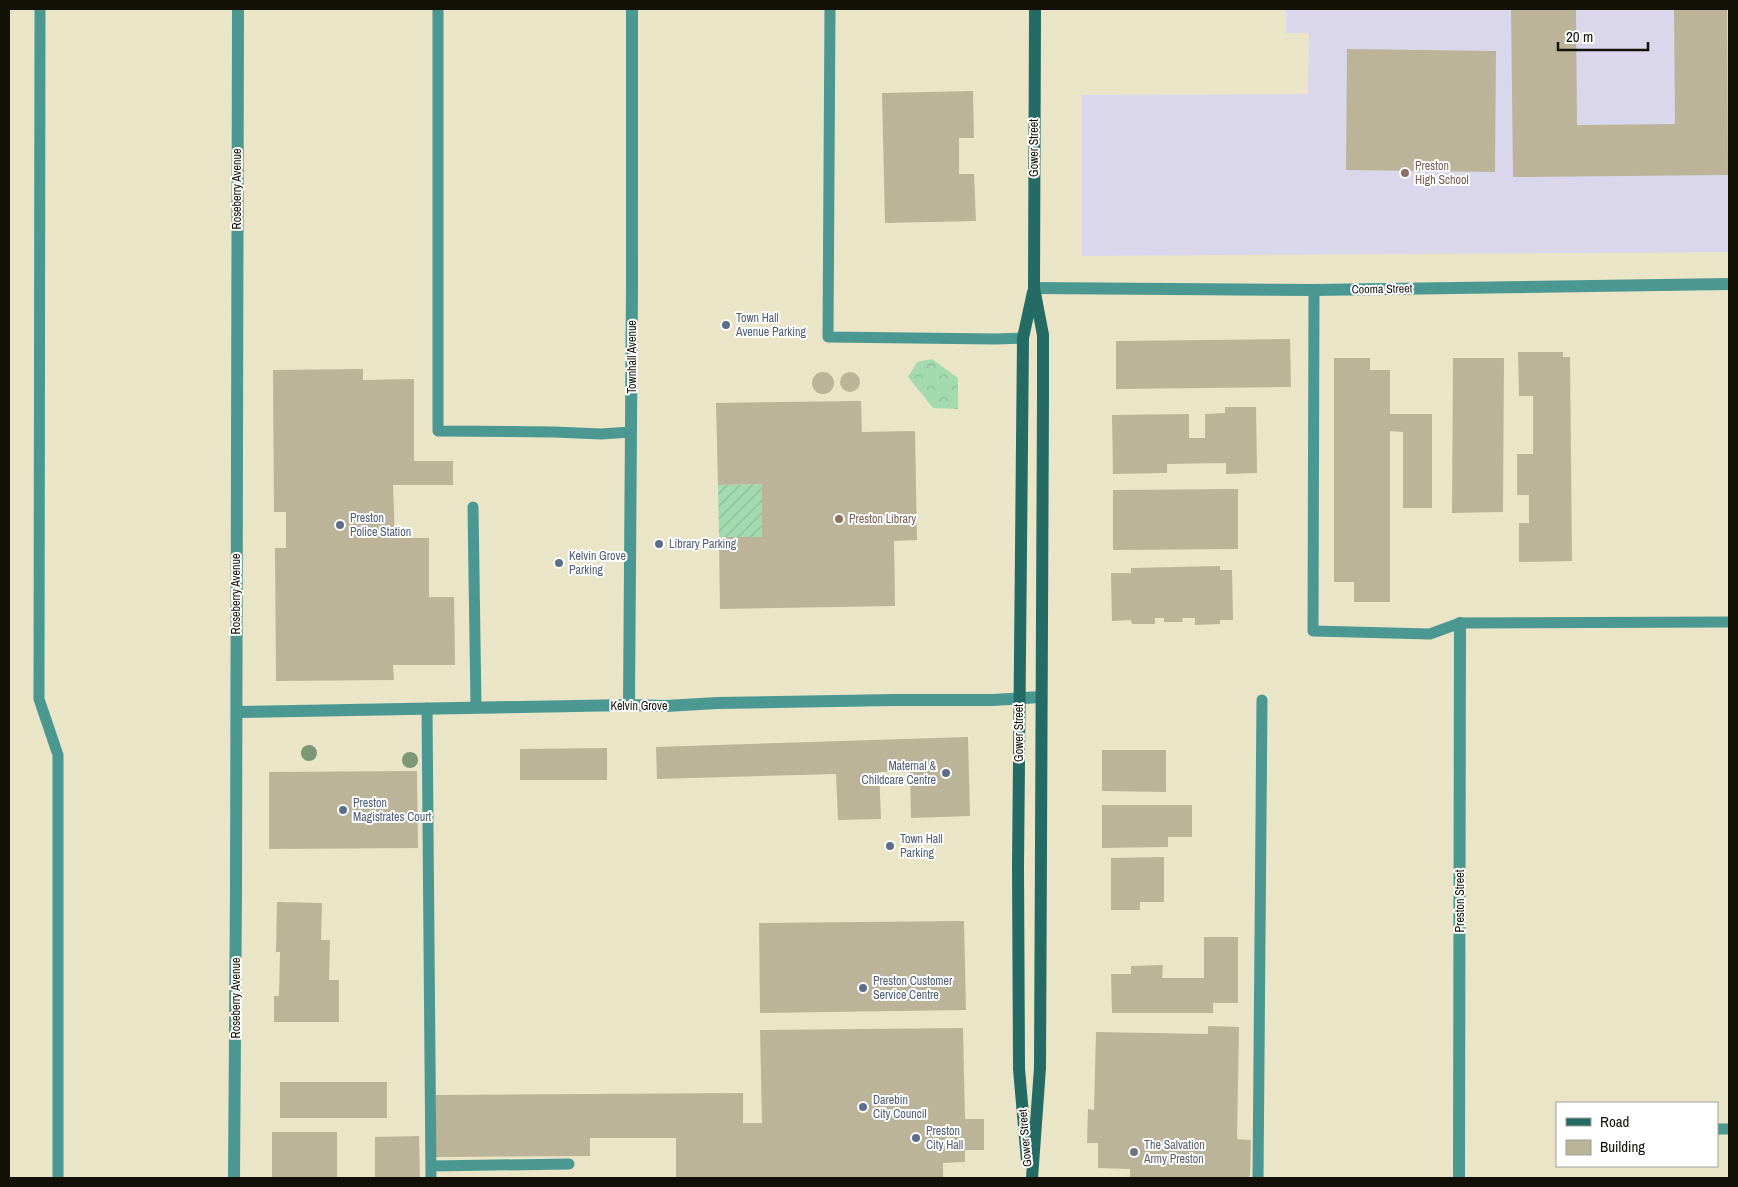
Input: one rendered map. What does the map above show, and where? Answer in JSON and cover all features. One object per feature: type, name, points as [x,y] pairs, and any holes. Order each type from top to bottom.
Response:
[{"type":"street","name":"Roseberry Avenue","points":[[234,1178],[238,9]]},
{"type":"street","name":"Townhall Avenue","points":[[629,705],[632,9]]},
{"type":"street","name":"Gower Street","points":[[1030,1178],[1040,1068],[1043,335],[1034,288],[1035,9]]},
{"type":"street","name":"Cooma Street","points":[[1034,288],[1314,290],[1729,284]]},
{"type":"street","name":"Gower Street","points":[[1030,1178],[1019,1069],[1019,698],[1023,338],[1034,288]]},
{"type":"street","name":"Preston Street","points":[[1459,1178],[1460,623]]},
{"type":"street","name":"Kelvin Grove","points":[[237,712],[476,707],[666,706],[717,703],[884,700],[993,700],[1041,697]]},
{"type":"lane","points":[[40,9],[39,699],[58,755],[58,1178]]},
{"type":"lane","points":[[438,9],[438,431],[601,434],[631,432]]},
{"type":"lane","points":[[830,9],[828,337],[1023,338]]},
{"type":"lane","points":[[1314,290],[1313,631],[1430,634],[1460,623],[1729,622]]},
{"type":"lane","points":[[472,507],[476,707]]},
{"type":"lane","points":[[1258,1178],[1262,700]]},
{"type":"lane","points":[[427,708],[431,1172],[569,1164]]},
{"type":"shaded area","name":"Preston High School","points":[[1286,9],[1729,9],[1729,252],[1082,256],[1082,95],[1308,94],[1309,33],[1286,33]]},
{"type":"green space","points":[[932,359],[958,378],[958,409],[933,408],[908,377],[917,362]]},
{"type":"green space","points":[[762,484],[762,537],[719,537],[718,485]]},
{"type":"building","points":[[1511,9],[1576,9],[1577,125],[1675,124],[1674,9],[1727,9],[1728,175],[1513,177]]},
{"type":"building","points":[[1347,49],[1496,51],[1495,172],[1346,170]]},
{"type":"building","points":[[973,91],[974,138],[959,138],[959,174],[974,174],[976,221],[885,223],[882,93]]},
{"type":"building","points":[[1290,339],[1291,387],[1116,389],[1116,341]]},
{"type":"building","points":[[1518,352],[1563,352],[1563,357],[1570,357],[1572,561],[1519,562],[1519,523],[1529,523],[1529,495],[1517,495],[1517,454],[1533,454],[1533,396],[1519,396]]},
{"type":"building","points":[[1334,358],[1370,358],[1370,370],[1390,370],[1390,414],[1432,414],[1432,508],[1403,508],[1403,432],[1390,431],[1390,602],[1354,602],[1354,582],[1334,582]]},
{"type":"building","points":[[1453,358],[1504,358],[1503,512],[1452,513]]},
{"type":"building","name":"Preston Police Station","points":[[363,369],[363,380],[414,379],[414,461],[453,461],[453,485],[393,485],[395,538],[429,538],[429,597],[454,597],[455,665],[393,665],[394,680],[276,681],[275,548],[286,548],[286,512],[274,512],[273,370]]},
{"type":"building","points":[[823,372],[833,379],[834,383],[827,393],[823,394],[813,387],[812,383],[819,373]]},
{"type":"building","points":[[846,372],[854,372],[860,378],[860,386],[854,392],[846,392],[840,386],[840,378]]},
{"type":"building","name":"Preston Library","points":[[861,401],[862,432],[915,431],[917,540],[894,541],[895,606],[720,609],[719,537],[762,537],[762,484],[718,485],[716,403]]},
{"type":"building","points":[[1225,407],[1256,407],[1257,473],[1226,474],[1226,463],[1167,464],[1167,473],[1113,474],[1112,415],[1189,414],[1189,438],[1205,438],[1205,414],[1225,413]]},
{"type":"building","points":[[1238,489],[1238,549],[1113,550],[1113,490]]},
{"type":"building","points":[[1220,566],[1220,570],[1232,570],[1233,620],[1220,620],[1220,624],[1195,625],[1195,618],[1182,618],[1183,622],[1164,622],[1164,618],[1155,618],[1155,624],[1132,624],[1131,620],[1112,621],[1111,573],[1131,573],[1131,568]]},
{"type":"building","points":[[968,737],[970,816],[911,818],[910,771],[879,772],[881,819],[838,820],[836,774],[657,779],[656,747]]},
{"type":"building","points":[[607,748],[607,780],[520,780],[520,749]]},
{"type":"building","points":[[1102,750],[1166,750],[1166,792],[1102,791]]},
{"type":"building","name":"Preston Magistrates Court","points":[[417,771],[418,848],[269,849],[269,772]]},
{"type":"building","points":[[1102,805],[1192,805],[1192,837],[1168,837],[1168,847],[1102,848]]},
{"type":"building","points":[[1164,857],[1164,902],[1140,902],[1140,910],[1111,910],[1111,858]]},
{"type":"building","points":[[277,902],[322,903],[321,940],[330,940],[329,980],[339,980],[339,1022],[274,1022],[274,996],[279,996],[280,952],[276,952]]},
{"type":"building","name":"Preston Customer Service Centre","points":[[964,921],[966,1010],[760,1013],[759,923]]},
{"type":"building","points":[[1204,937],[1238,937],[1238,1003],[1213,1003],[1213,1013],[1112,1013],[1111,974],[1131,974],[1131,966],[1163,965],[1162,978],[1204,978]]},
{"type":"building","points":[[1208,1026],[1239,1027],[1237,1139],[1251,1140],[1250,1175],[1248,1178],[1130,1178],[1130,1169],[1098,1168],[1098,1143],[1087,1143],[1088,1109],[1094,1110],[1096,1032],[1208,1034]]},
{"type":"building","name":"Darebin City Council","points":[[963,1028],[965,1119],[984,1119],[984,1150],[965,1150],[965,1162],[943,1163],[943,1178],[676,1178],[676,1138],[590,1138],[590,1156],[436,1157],[436,1095],[743,1093],[743,1123],[762,1123],[760,1030]]},
{"type":"building","points":[[280,1082],[387,1082],[387,1118],[280,1118]]},
{"type":"building","points":[[272,1132],[337,1132],[337,1178],[272,1178]]},
{"type":"building","points":[[419,1136],[420,1178],[375,1178],[375,1137]]},
{"type":"place","name":"Preston High School","points":[[1405,173]]},
{"type":"place","name":"Town Hall Avenue Parking","points":[[726,325]]},
{"type":"place","name":"Preston Library","points":[[839,519]]},
{"type":"place","name":"Preston Police Station","points":[[340,525]]},
{"type":"place","name":"Library Parking","points":[[659,544]]},
{"type":"place","name":"Kelvin Grove Parking","points":[[559,563]]},
{"type":"place","name":"Maternal & Childcare Centre","points":[[946,773]]},
{"type":"place","name":"Preston Magistrates Court","points":[[343,810]]},
{"type":"place","name":"Town Hall Parking","points":[[890,846]]},
{"type":"place","name":"Preston Customer Service Centre","points":[[863,988]]},
{"type":"place","name":"Darebin City Council","points":[[863,1107]]},
{"type":"place","name":"Preston City Hall","points":[[916,1138]]},
{"type":"place","name":"The Salvation Army Preston","points":[[1134,1152]]}]
